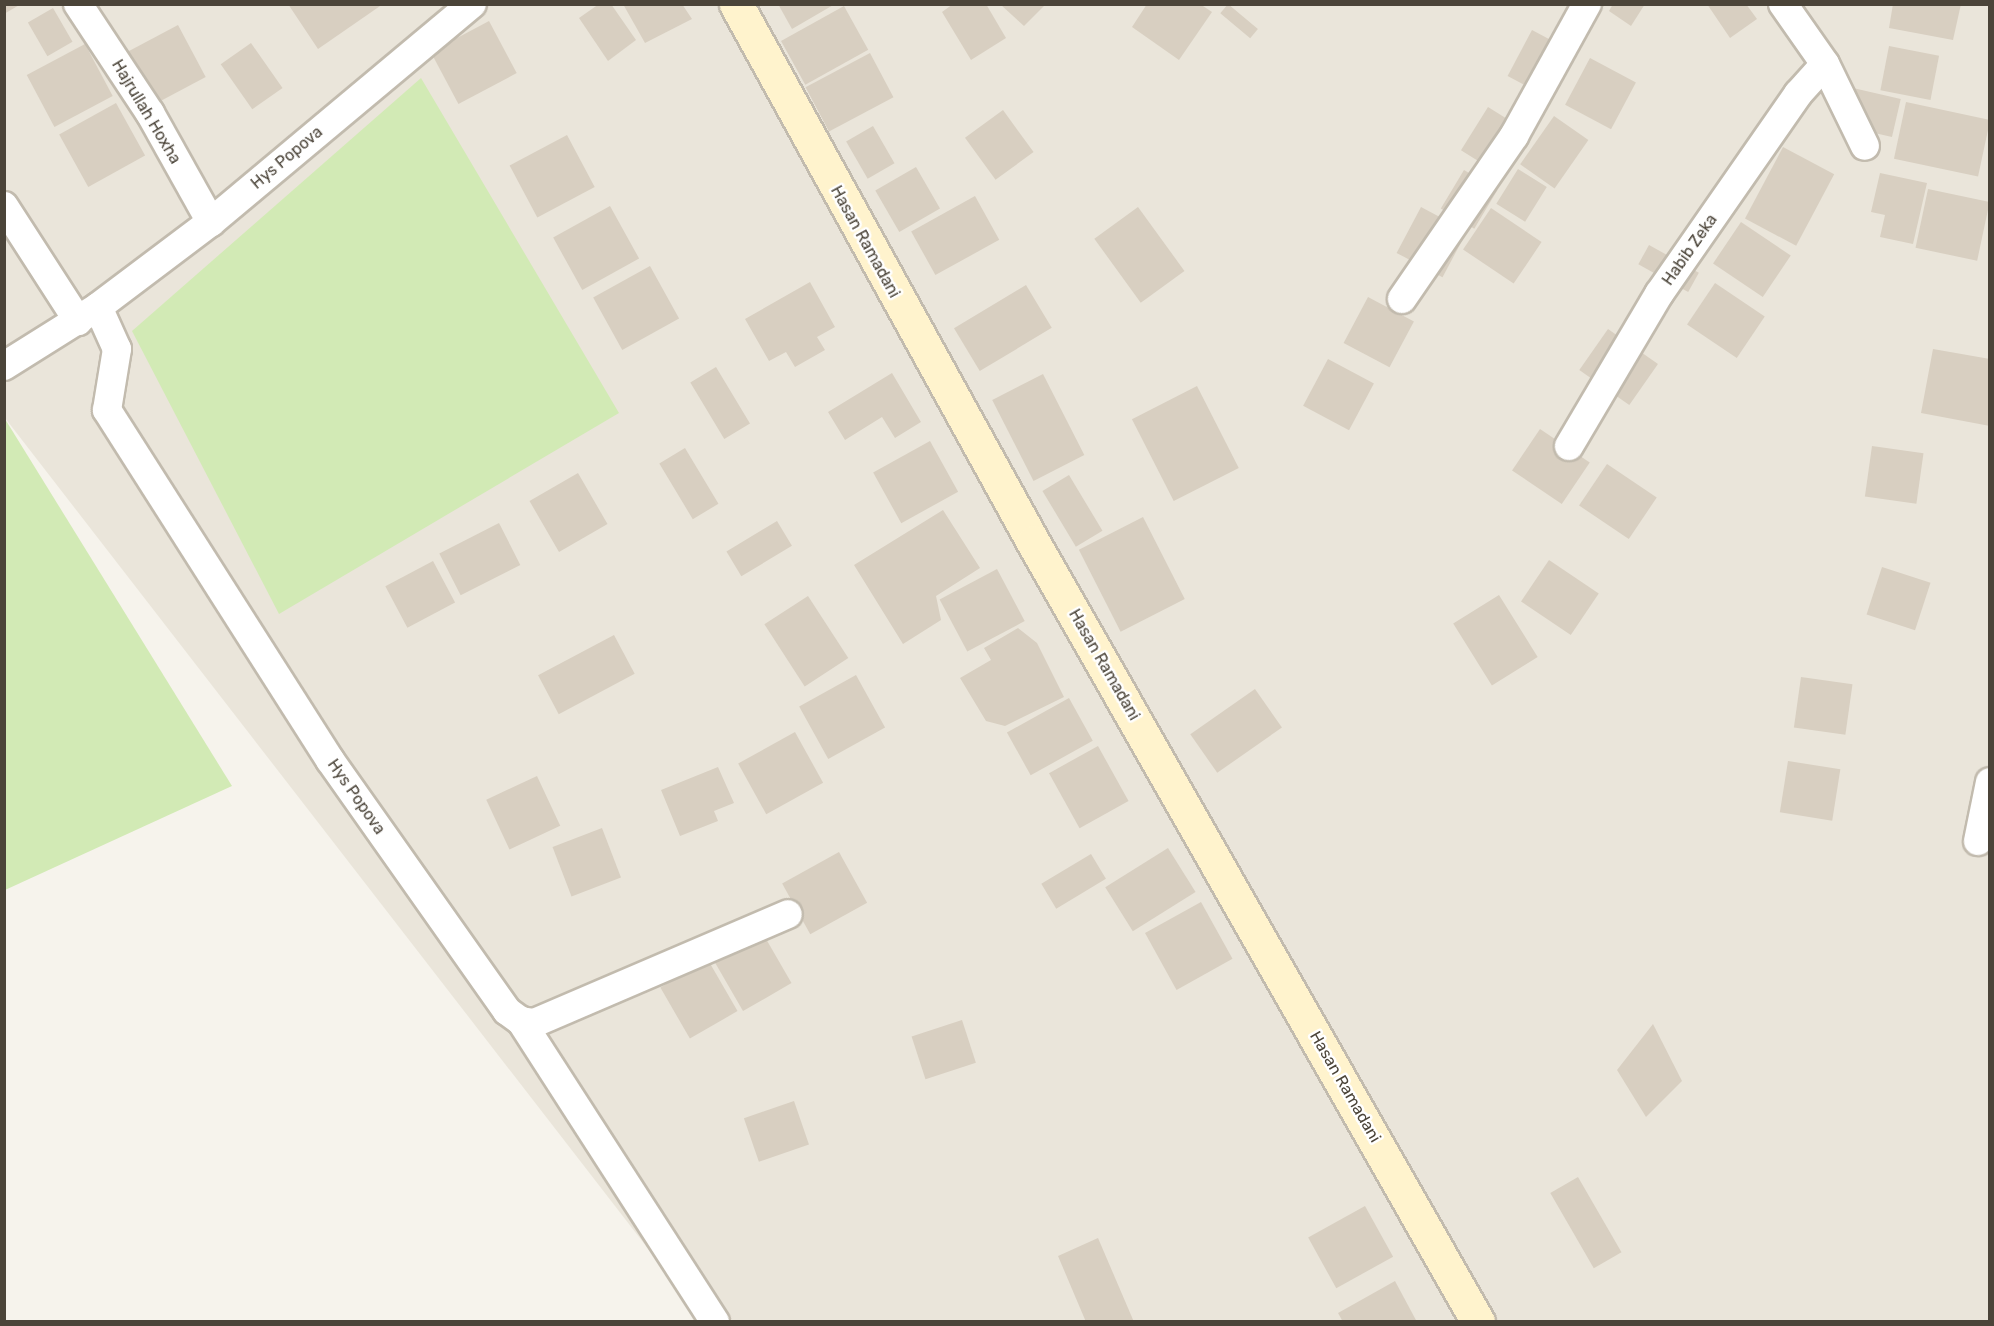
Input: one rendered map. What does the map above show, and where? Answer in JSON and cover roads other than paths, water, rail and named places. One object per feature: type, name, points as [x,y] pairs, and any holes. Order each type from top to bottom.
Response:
[{"type":"main road","name":"Hasan Ramadani","points":[[736,4],[1033,542],[1478,1322]]},
{"type":"street","name":"Hajrullah Hoxha","points":[[78,4],[150,113],[211,222]]},
{"type":"street","name":"Hys Popova","points":[[4,366],[88,314],[211,222],[472,4]]},
{"type":"street","points":[[1402,299],[1514,136],[1587,4]]},
{"type":"street","points":[[1783,4],[1825,64],[1865,146]]},
{"type":"street","name":"Habib Zeka","points":[[1569,446],[1659,294],[1798,94],[1825,64]]},
{"type":"street","points":[[4,206],[88,314]]},
{"type":"street","name":"Hys Popova","points":[[88,314],[117,349],[107,410],[330,760],[495,994],[521,1021],[715,1322]]},
{"type":"street","points":[[1978,841],[1989,782]]},
{"type":"street","points":[[521,1021],[534,1023],[788,914]]}]
